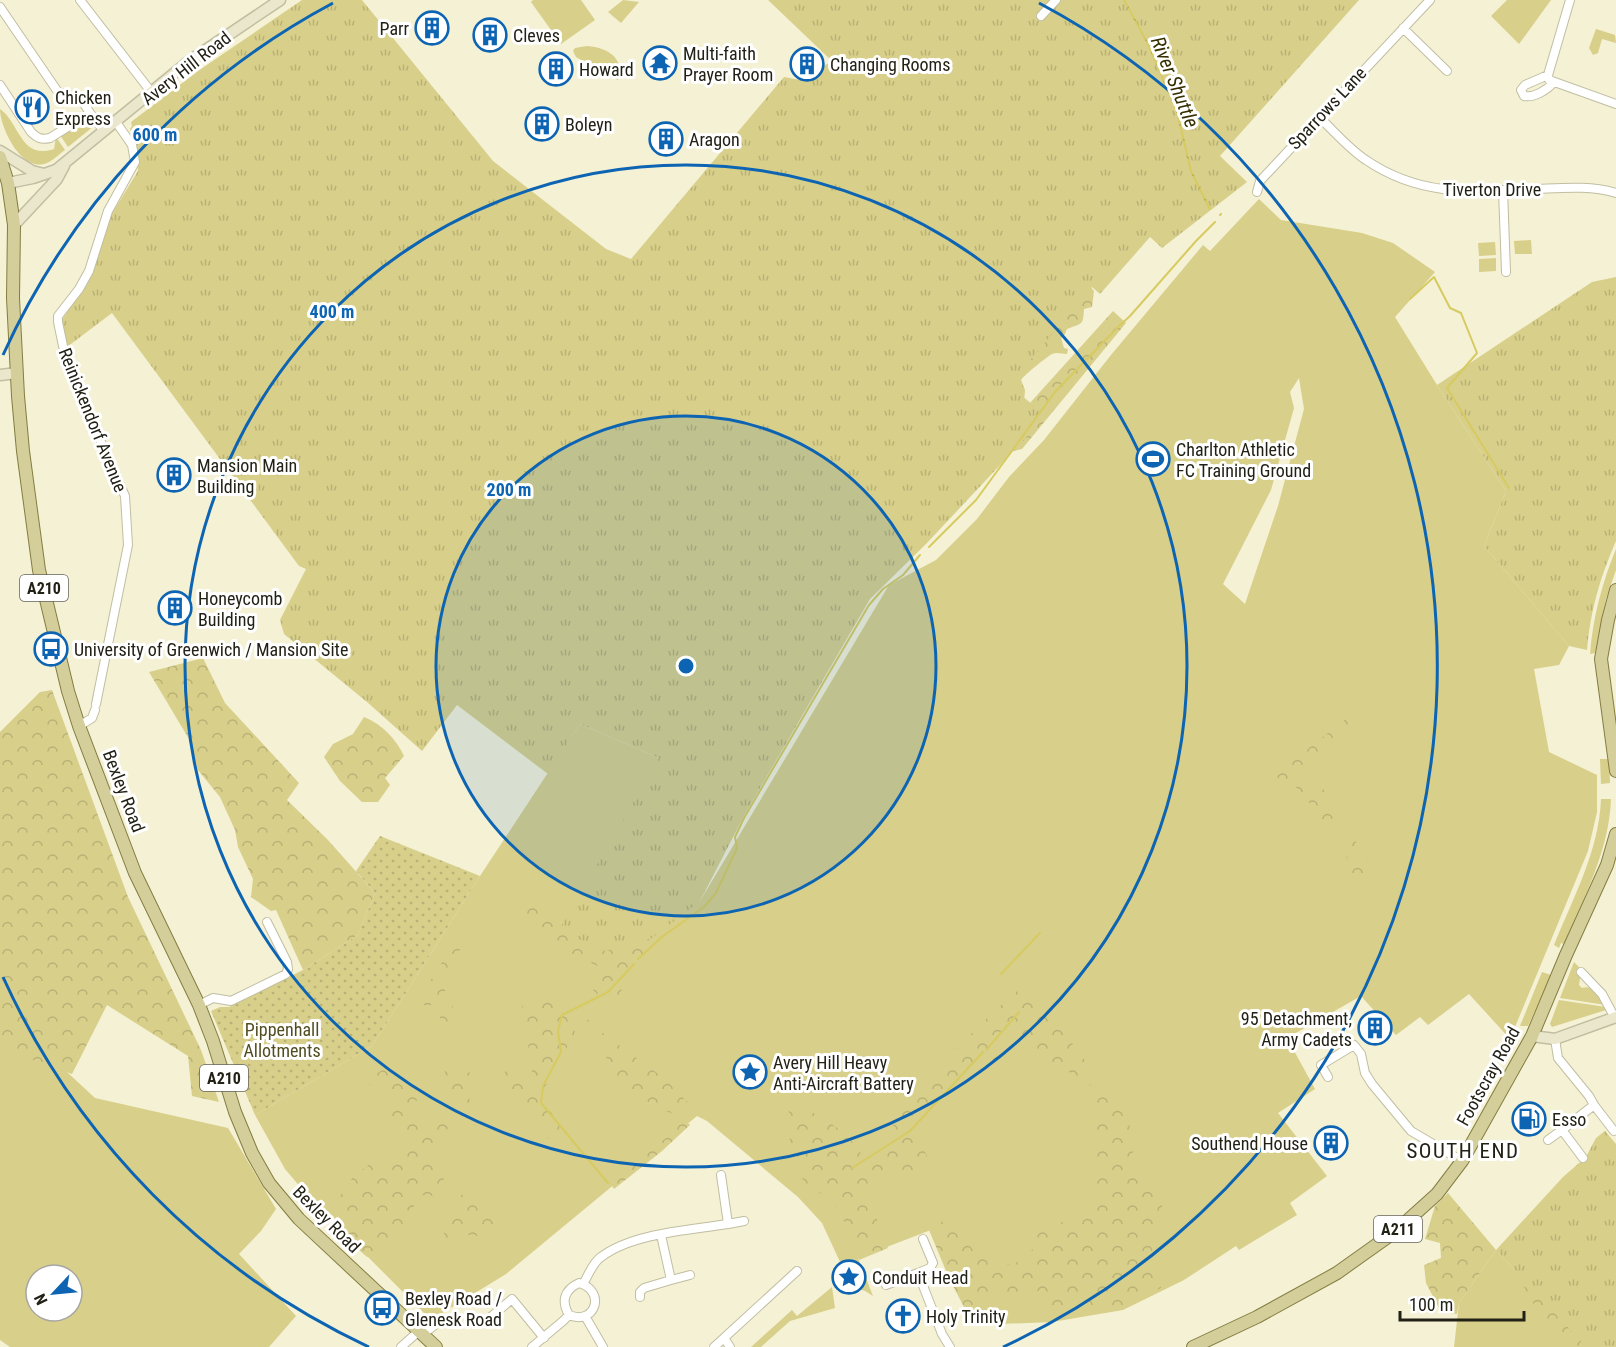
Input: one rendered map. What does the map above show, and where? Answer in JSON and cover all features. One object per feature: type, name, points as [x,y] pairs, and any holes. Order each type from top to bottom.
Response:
[{"type":"main road","name":"Avery Hill Road","points":[[4,184],[56,170],[188,62],[280,0]]},
{"type":"main road","points":[[0,151],[30,171],[46,174]]},
{"type":"main road","name":"Bexley Road","points":[[0,157],[14,225],[13,298],[17,373],[23,451],[39,570],[68,691],[80,726],[135,873],[199,1005],[235,1112],[252,1153],[269,1183],[299,1219],[436,1347]]},
{"type":"main road","name":"Avery Hill Road","points":[[14,225],[57,179],[66,163]]},
{"type":"main road","points":[[0,375],[17,373]]},
{"type":"main road","points":[[1616,590],[1601,659],[1616,771]]},
{"type":"main road","name":"Footscray Road","points":[[1192,1347],[1320,1283],[1359,1258],[1427,1204],[1462,1161],[1532,1036],[1607,865],[1616,834]]},
{"type":"main road","points":[[1532,1036],[1555,1039],[1615,1017]]},
{"type":"street","points":[[80,0],[152,93]]},
{"type":"street","points":[[1041,16],[1056,0]]},
{"type":"street","name":"Sparrows Lane","points":[[1257,192],[1260,181],[1430,0]]},
{"type":"street","points":[[1570,0],[1548,75],[1553,83],[1616,104]]},
{"type":"street","points":[[0,7],[58,92],[81,99],[104,131]]},
{"type":"street","points":[[1403,28],[1447,71]]},
{"type":"street","points":[[1548,75],[1522,87],[1522,93],[1524,96],[1535,96],[1553,83]]},
{"type":"street","points":[[0,84],[31,132],[42,140],[50,138],[90,112]]},
{"type":"street","name":"Tiverton Drive","points":[[1319,117],[1364,159],[1412,183],[1436,189],[1466,192],[1596,188],[1616,193]]},
{"type":"street","name":"Reinickendorf Avenue","points":[[80,726],[92,718],[95,707],[128,545],[125,496],[76,388],[63,346],[58,316],[79,289],[89,271],[108,211],[135,162],[132,145],[116,122]]},
{"type":"street","points":[[1503,190],[1506,272]]},
{"type":"street","points":[[199,1005],[213,998],[231,1001],[286,974],[287,962],[267,922]]},
{"type":"street","points":[[1581,972],[1602,994],[1615,1017]]},
{"type":"street","points":[[1555,1039],[1558,1058],[1614,1131]]},
{"type":"street","points":[[1328,1077],[1321,1065],[1354,1045],[1361,1054],[1365,1073],[1372,1084],[1411,1131],[1462,1161]]},
{"type":"street","points":[[1548,1140],[1594,1105]]},
{"type":"street","points":[[1562,1130],[1583,1158]]},
{"type":"street","points":[[721,1175],[728,1224]]},
{"type":"street","points":[[583,1284],[599,1258],[638,1239],[744,1221]]},
{"type":"street","points":[[661,1235],[671,1280]]},
{"type":"street","points":[[886,1286],[930,1268],[933,1263],[923,1239]]},
{"type":"street","points":[[714,1347],[797,1271]]},
{"type":"street","points":[[918,1273],[942,1334],[950,1347]]},
{"type":"street","points":[[640,1297],[640,1292],[644,1288],[690,1275]]},
{"type":"street","points":[[583,1284],[591,1290],[596,1301],[593,1311],[575,1318],[568,1315],[563,1304],[565,1294],[572,1286],[583,1284]]},
{"type":"street","points":[[486,1321],[512,1299],[544,1338]]},
{"type":"street","points":[[532,1347],[568,1315]]},
{"type":"street","points":[[585,1316],[603,1347]]},
{"type":"street","points":[[401,1347],[436,1324]]},
{"type":"street","points":[[724,1338],[730,1347]]},
{"type":"green space","points":[[302,0],[362,0],[493,161],[606,249],[631,259],[784,77],[800,80],[832,61],[768,0],[1359,0],[1220,156],[1247,182],[1162,248],[1150,237],[1100,294],[1092,287],[1009,385],[1046,416],[927,543],[870,599],[745,814],[700,901],[652,938],[605,951],[559,930],[659,758],[580,724],[548,774],[457,705],[422,751],[367,702],[284,634],[280,620],[306,569],[299,566],[112,313],[67,347],[62,320],[92,273],[111,215],[138,171],[137,148],[130,129],[131,122],[198,71]]},
{"type":"green space","points":[[533,0],[581,0],[595,20],[561,44],[531,2]]},
{"type":"green space","points":[[623,0],[639,2],[621,23],[608,12]]},
{"type":"green space","points":[[1507,0],[1551,0],[1519,44],[1491,16]]},
{"type":"green space","points":[[1596,29],[1615,35],[1616,43],[1602,39],[1598,53],[1593,55],[1589,48]]},
{"type":"green space","points":[[587,46],[607,51],[613,55],[619,66],[618,80],[608,76],[604,67],[595,68],[576,57],[573,51],[575,48]]},
{"type":"green space","points":[[0,109],[7,115],[27,145],[43,151],[54,149],[56,137],[65,150],[44,164],[35,164],[27,160],[8,136]]},
{"type":"green space","points":[[85,121],[91,122],[94,126],[68,147],[60,135]]},
{"type":"green space","points":[[1259,199],[1281,220],[1362,233],[1393,243],[1435,272],[1395,317],[1506,491],[1484,546],[1569,646],[1559,665],[1534,669],[1549,752],[1597,775],[1597,812],[1588,851],[1510,1039],[1469,994],[1428,1025],[1420,1017],[1396,1035],[1361,996],[1287,1038],[1315,1089],[1278,1113],[1327,1176],[1290,1203],[1297,1215],[1239,1250],[1236,1246],[1184,1280],[1123,1310],[1052,1322],[976,1325],[936,1228],[858,1258],[873,1296],[841,1282],[843,1277],[841,1264],[822,1223],[798,1197],[707,1121],[697,1116],[506,1274],[431,1320],[313,1202],[285,1169],[255,1115],[372,1046],[580,724],[659,758],[700,901],[889,585],[936,560],[977,519],[1009,477],[1044,440],[1203,245],[1210,251]],"holes":[[[1299,378],[1304,409],[1278,506],[1245,604],[1223,584],[1271,490],[1294,408],[1290,392]]]},
{"type":"green space","points":[[1531,240],[1532,254],[1515,254],[1514,241]]},
{"type":"green space","points":[[1495,242],[1496,255],[1479,256],[1478,243]]},
{"type":"green space","points":[[1496,258],[1496,271],[1479,272],[1479,259]]},
{"type":"green space","points":[[1616,277],[1616,541],[1597,595],[1587,650],[1569,646],[1484,546],[1506,491],[1437,385],[1592,282]]},
{"type":"green space","points":[[1089,285],[1094,291],[1092,307],[1084,309],[1081,323],[1067,329],[1061,338],[1064,348],[1068,349],[1067,354],[1052,354],[1021,380],[1025,390],[1024,402],[1005,384]]},
{"type":"green space","points":[[1113,311],[1126,323],[1022,449],[1013,451],[1030,403]]},
{"type":"green space","points":[[1616,549],[1616,570],[1606,599],[1595,653],[1590,654],[1599,600]]},
{"type":"green space","points":[[203,658],[225,703],[299,783],[287,800],[328,840],[375,893],[358,935],[303,970],[276,910],[271,911],[251,897],[253,879],[238,847],[235,830],[220,797],[198,770],[189,739],[149,672]]},
{"type":"green space","points":[[52,690],[128,897],[201,1050],[219,1102],[192,1096],[188,1056],[107,1005],[72,1074],[0,1048],[0,732],[40,692]]},
{"type":"green space","points":[[1356,711],[1364,720],[1333,740],[1321,757],[1306,765],[1301,778],[1309,786],[1325,790],[1332,804],[1335,815],[1330,822],[1323,824],[1315,820],[1312,806],[1295,786],[1280,778],[1267,777],[1281,770]]},
{"type":"green space","points":[[364,717],[388,733],[404,756],[385,778],[390,785],[378,802],[362,802],[340,781],[324,757],[333,744],[353,734]]},
{"type":"green space","points":[[1600,759],[1609,759],[1610,783],[1601,784]]},
{"type":"green space","points":[[1601,799],[1611,799],[1601,855],[1564,944],[1561,943],[1559,948],[1554,945],[1590,856]]},
{"type":"green space","points":[[1345,835],[1360,846],[1367,857],[1368,875],[1355,877],[1353,874],[1339,842]]},
{"type":"green space","name":"Pippenhall Allotments","points":[[380,836],[480,876],[372,1046],[255,1115],[211,1011],[220,1007],[229,1007],[303,970],[358,935],[375,893],[356,871]]},
{"type":"green space","points":[[529,905],[575,926],[647,936],[658,943],[623,980],[620,999],[601,998],[593,990],[606,970],[587,961],[561,961],[549,937],[524,917],[524,906]]},
{"type":"green space","points":[[468,921],[460,946],[459,962],[448,974],[445,991],[436,1003],[426,1007],[419,999]]},
{"type":"green space","points":[[1574,962],[1579,967],[1577,973],[1580,978],[1579,985],[1582,988],[1593,990],[1606,1005],[1560,998]]},
{"type":"green space","points":[[1542,972],[1551,975],[1528,1026],[1520,1026]]},
{"type":"green space","points":[[1026,983],[1106,1088],[1127,1103],[1134,1163],[1164,1209],[1150,1240],[1161,1288],[1121,1308],[1048,1315],[1046,1290],[1007,1295],[998,1286],[966,1311],[929,1230],[949,1217],[978,1257],[1013,1265],[1032,1250],[1039,1231],[1084,1214],[1096,1199],[1095,1088],[1046,1058],[1017,1033],[1001,1032],[997,1060],[927,1104],[879,1149],[910,1131],[931,1165],[922,1163],[910,1171],[890,1169],[877,1176],[871,1184],[867,1193],[888,1248],[859,1260],[837,1207],[832,1201],[809,1186],[802,1178],[793,1158],[789,1135],[789,1102],[834,1125],[847,1136],[865,1158],[877,1151],[915,1091],[990,1015]]},
{"type":"green space","points":[[520,994],[547,1000],[569,1009],[576,1022],[583,1015],[600,1031],[665,1079],[691,1106],[689,1117],[682,1117],[690,1125],[662,1151],[614,1189],[610,1183],[676,1130],[681,1116],[653,1104],[617,1078],[610,1069],[599,1045],[577,1022],[574,1035],[544,1089],[534,1083]]},
{"type":"green space","points":[[453,995],[453,1023],[444,1024],[438,1015]]},
{"type":"green space","points":[[1559,1000],[1606,1007],[1606,1010],[1552,1027],[1550,1024]]},
{"type":"green space","points":[[0,1030],[41,1048],[95,1098],[228,1128],[276,1209],[261,1231],[239,1254],[296,1316],[269,1347],[10,1347],[0,1340]]},
{"type":"green space","points":[[444,1063],[452,1075],[472,1072],[464,1087],[483,1129],[460,1118],[447,1095]]},
{"type":"green space","points":[[391,1066],[420,1094],[412,1109],[418,1123],[443,1119],[450,1125],[434,1150],[447,1189],[435,1196],[423,1195],[411,1210],[403,1230],[367,1257],[351,1243],[341,1223],[340,1196],[353,1177],[375,1160],[390,1159],[405,1153],[410,1143],[397,1128],[391,1114],[395,1101],[363,1080]]},
{"type":"green space","points":[[506,1070],[520,1076],[524,1089],[542,1101],[586,1157],[583,1162],[561,1139],[545,1138],[528,1106],[501,1080]]},
{"type":"green space","points":[[1605,1131],[1616,1144],[1616,1347],[1586,1347],[1496,1250],[1563,1177],[1586,1157],[1596,1138]]},
{"type":"green space","points":[[465,1190],[480,1194],[492,1208],[485,1212],[487,1217],[498,1225],[494,1238],[461,1234],[461,1242],[445,1243],[443,1221]]},
{"type":"green space","points":[[1448,1193],[1496,1250],[1459,1303],[1457,1314],[1441,1312],[1426,1283],[1424,1265],[1441,1258],[1440,1243],[1425,1239],[1435,1206]]},
{"type":"green space","points":[[1496,1250],[1586,1347],[1454,1347],[1459,1303]]},
{"type":"green space","points":[[1513,1265],[1591,1347],[1575,1347],[1566,1335],[1551,1327],[1530,1299]]},
{"type":"green space","points":[[832,1287],[835,1308],[790,1321],[761,1347],[751,1347],[792,1310],[797,1316]]},
{"type":"water","name":"River Shuttle","points":[[1123,0],[1148,42],[1178,112],[1192,171],[1211,209],[1209,210],[1190,171],[1176,112],[1147,44]]},
{"type":"waterway","points":[[929,547],[976,500],[1055,392],[1130,316],[1215,222]]},
{"type":"waterway","name":"River Shuttle","points":[[1410,299],[1434,277],[1450,308],[1461,313],[1477,353],[1447,388],[1509,488]]},
{"type":"waterway","points":[[638,959],[663,936],[704,907],[716,893],[737,848],[735,837],[744,818],[869,605],[883,589],[903,575],[920,555]]},
{"type":"waterway","name":"River Shuttle","points":[[1001,974],[1040,933]]},
{"type":"waterway","points":[[608,1183],[541,1103],[543,1086],[561,1052],[558,1031],[562,1015],[608,992],[634,964]]},
{"type":"waterway","name":"River Shuttle","points":[[987,1049],[1019,1012]]},
{"type":"waterway","name":"River Shuttle","points":[[852,1168],[910,1131],[983,1052]]},
{"type":"place","name":"Parr","points":[[432,28]]},
{"type":"place","name":"Cleves","points":[[490,35]]},
{"type":"place","name":"Multi-faith Prayer Room","points":[[660,63]]},
{"type":"place","name":"Changing Rooms","points":[[807,64]]},
{"type":"place","name":"Howard","points":[[556,69]]},
{"type":"place","name":"Chicken Express","points":[[32,107]]},
{"type":"place","name":"Boleyn","points":[[542,124]]},
{"type":"place","name":"Aragon","points":[[666,139]]},
{"type":"place","name":"Charlton Athletic FC Training Ground","points":[[1153,459]]},
{"type":"place","name":"Mansion Main Building","points":[[174,475]]},
{"type":"place","name":"Honeycomb Building","points":[[175,608]]},
{"type":"place","name":"University of Greenwich / Mansion Site","points":[[51,649]]},
{"type":"place","name":"95 Detachment, Army Cadets","points":[[1375,1028]]},
{"type":"place","name":"Avery Hill Heavy Anti-Aircraft Battery","points":[[750,1072]]},
{"type":"place","name":"Esso","points":[[1529,1119]]},
{"type":"place","name":"Southend House","points":[[1331,1143]]},
{"type":"place","name":"Conduit Head","points":[[849,1277]]},
{"type":"place","name":"Bexley Road / Glenesk Road","points":[[382,1308]]},
{"type":"place","name":"Holy Trinity","points":[[903,1316]]},
{"type":"district","name":"SOUTH END","points":[[1463,1151]]}]
